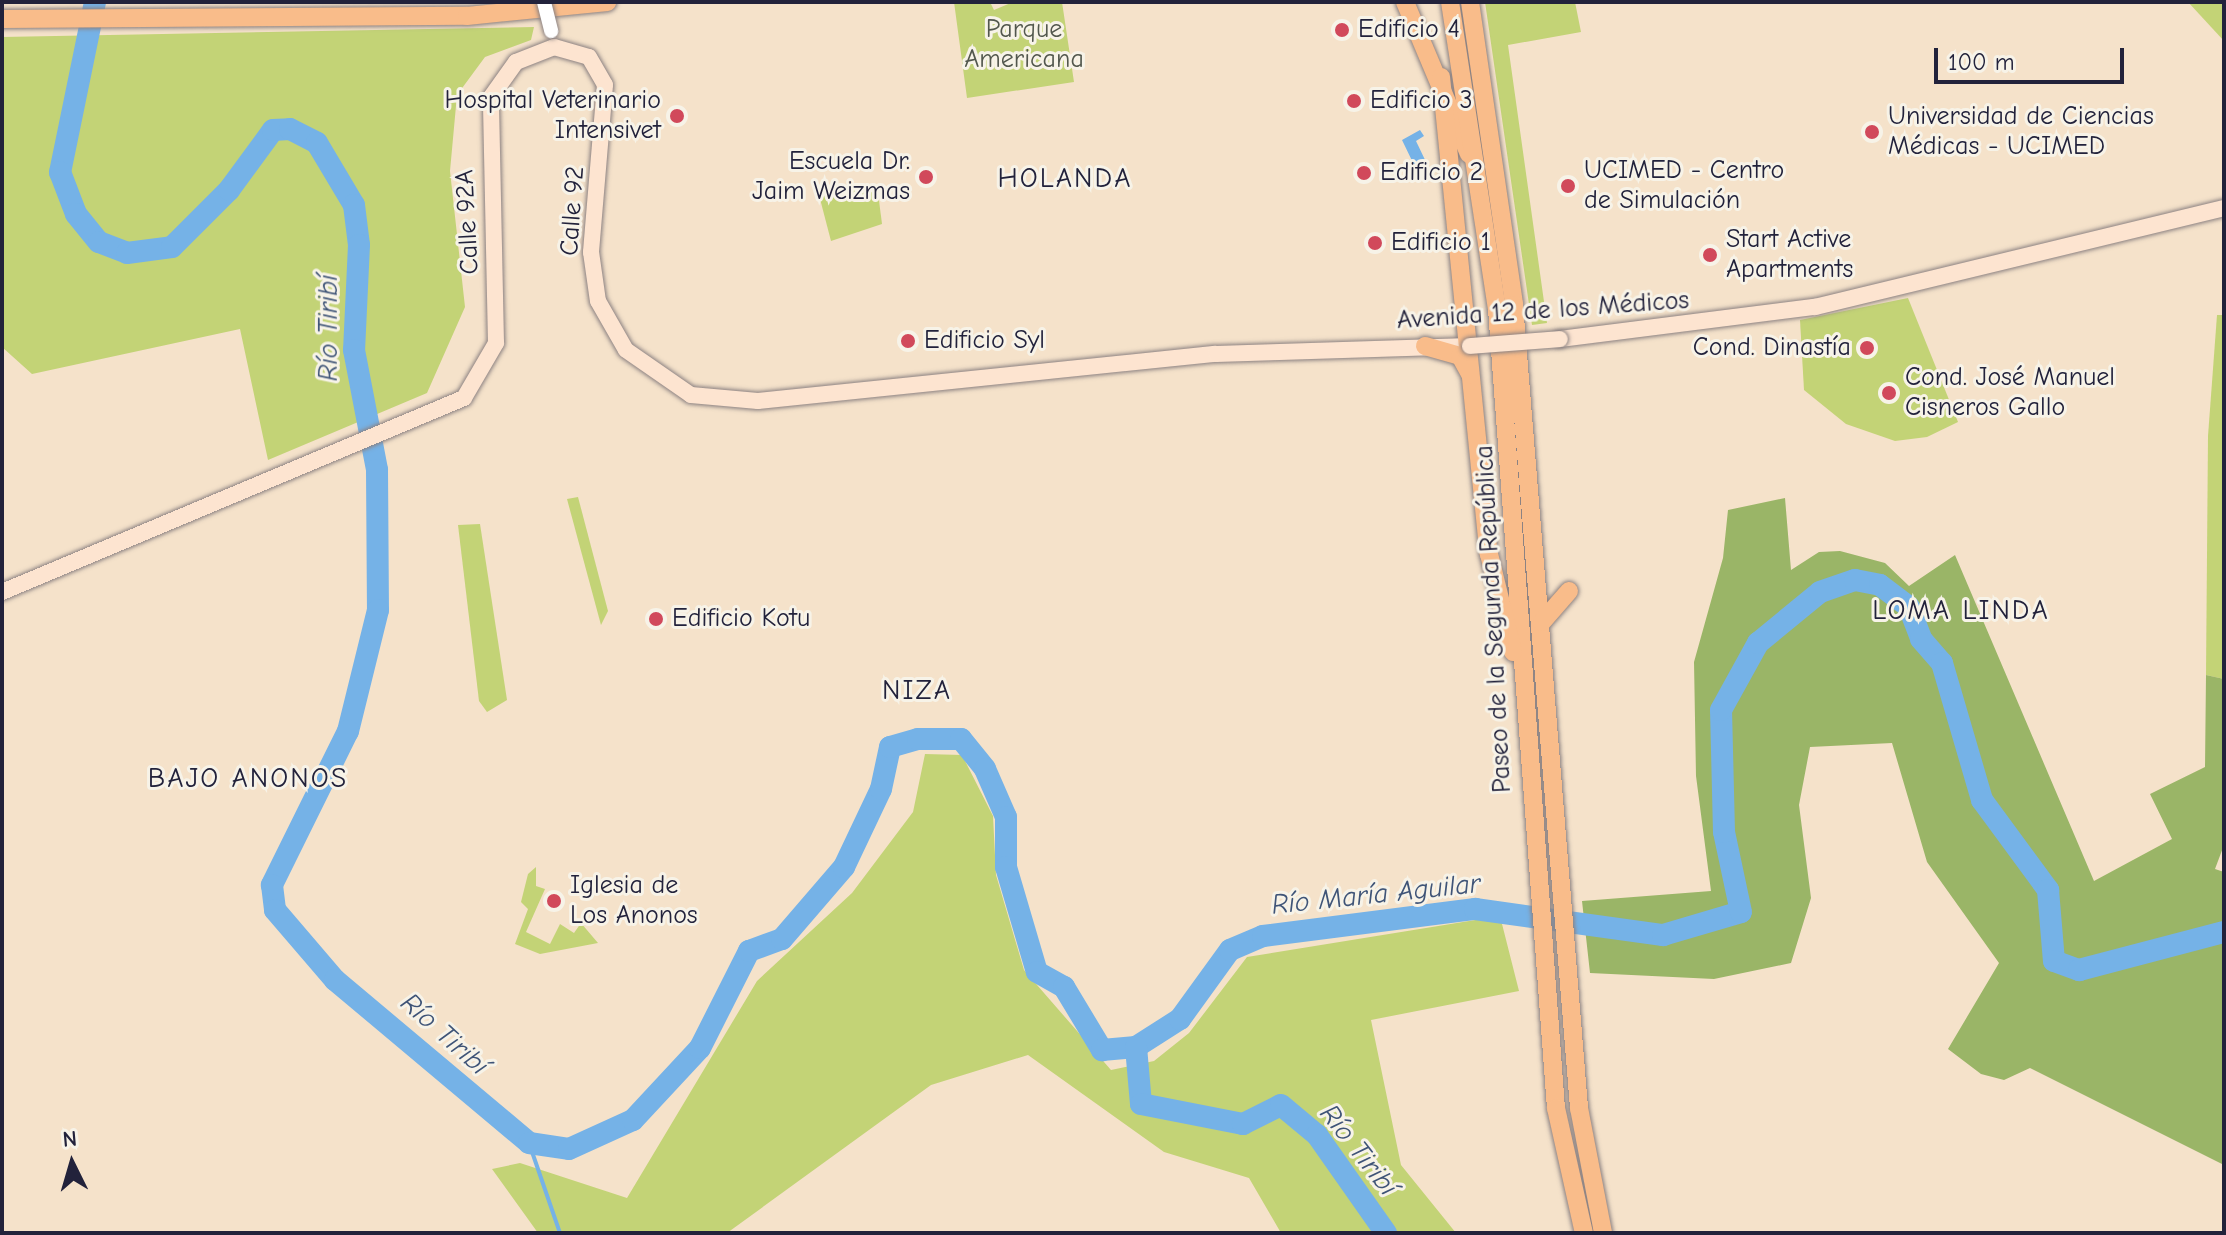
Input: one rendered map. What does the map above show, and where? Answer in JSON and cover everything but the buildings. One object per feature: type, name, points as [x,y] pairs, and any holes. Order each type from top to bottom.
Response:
[{"type":"highway","points":[[2,19],[467,16],[607,2]]},
{"type":"highway","points":[[1405,2],[1441,77],[1483,192]]},
{"type":"highway","name":"Paseo de la Segunda República","points":[[1450,2],[1483,192],[1513,475],[1533,835],[1562,1152],[1584,1233]]},
{"type":"highway","name":"Paseo de la Segunda República","points":[[1470,2],[1514,305],[1584,1145],[1603,1233]]},
{"type":"highway","points":[[1441,77],[1489,554],[1524,696]]},
{"type":"highway","points":[[1425,346],[1460,356],[1473,382]]},
{"type":"highway","points":[[1542,622],[1569,591]]},
{"type":"main road","name":"Calle 92","points":[[553,39],[589,57],[605,85],[591,252],[610,327],[634,358],[671,386],[709,400],[758,401]]},
{"type":"main road","name":"Calle 92A","points":[[2,592],[447,410],[478,383],[496,343],[491,97],[516,62],[553,39]]},
{"type":"main road","name":"Avenida 12 de los Médicos","points":[[758,401],[1216,354],[1470,346],[1560,339],[1815,307],[2224,208]]},
{"type":"street","points":[[544,2],[553,39]]},
{"type":"green space","name":"Parque Americana","points":[[954,2],[990,2],[994,10],[1013,2],[1062,2],[1074,82],[967,98]]},
{"type":"green space","points":[[1485,2],[1575,2],[1581,32],[1508,45],[1547,323],[1532,325]]},
{"type":"green space","points":[[2188,2],[2224,2],[2224,41]]},
{"type":"green space","points":[[534,27],[531,40],[485,57],[457,95],[450,171],[465,307],[427,393],[268,460],[240,329],[32,374],[2,347],[2,37]]},
{"type":"green space","points":[[877,185],[882,224],[831,241],[819,195]]},
{"type":"green space","points":[[1908,298],[1958,422],[1927,437],[1895,441],[1846,424],[1804,390],[1800,320]]},
{"type":"green space","points":[[2217,315],[2224,315],[2224,679],[2206,675],[2208,436]]},
{"type":"green space","points":[[578,497],[608,611],[601,625],[567,499]]},
{"type":"green space","points":[[1785,498],[1791,570],[1819,552],[1840,551],[1885,563],[1909,586],[1955,555],[2094,881],[2172,839],[2150,794],[2205,767],[2206,675],[2224,679],[2224,845],[2215,869],[2224,872],[2224,1165],[2030,1068],[2004,1080],[1981,1074],[1948,1049],[1999,963],[1927,862],[1892,743],[1810,747],[1799,805],[1811,898],[1791,963],[1714,979],[1590,973],[1582,901],[1711,891],[1696,776],[1694,662],[1723,558],[1728,510]]},
{"type":"green space","points":[[480,524],[507,700],[487,712],[479,701],[458,525]]},
{"type":"green space","points":[[925,754],[962,755],[993,816],[996,875],[1024,970],[1111,1070],[1154,1061],[1189,1033],[1247,957],[1500,916],[1519,991],[1371,1020],[1401,1165],[1456,1233],[1281,1233],[1249,1178],[1164,1152],[1028,1055],[931,1085],[727,1233],[538,1233],[492,1169],[520,1163],[627,1198],[757,981],[852,893],[913,812]]},
{"type":"green space","points":[[536,867],[536,886],[545,889],[526,932],[550,944],[560,924],[574,933],[581,923],[598,943],[540,954],[515,944],[528,909],[521,902],[528,874]]},
{"type":"water","points":[[1420,130],[1424,136],[1416,141],[1427,164],[1416,169],[1402,140]]},
{"type":"waterway","name":"Río Tiribí","points":[[95,2],[60,172],[76,214],[99,242],[127,253],[172,247],[229,190],[273,130],[290,129],[317,143],[354,205],[359,245],[354,350],[377,470],[378,610],[348,731],[272,885],[275,910],[335,980],[529,1143],[569,1149],[633,1120],[700,1048],[749,951],[782,939],[844,867],[881,789],[890,747],[918,739],[961,739],[985,769],[1006,817],[1006,867],[1037,972],[1064,987],[1102,1050],[1136,1047],[1180,1019],[1230,950],[1263,936],[1475,909],[1663,935],[1741,912],[1724,832],[1721,710],[1758,643],[1820,592],[1855,580],[1880,585],[1909,607],[1921,639],[1942,663],[1982,800],[2048,890],[2054,961],[2079,970],[2224,932]]},
{"type":"waterway","name":"Río Tiribí","points":[[1136,1047],[1141,1104],[1243,1124],[1281,1105],[1317,1135],[1386,1233]]},
{"type":"waterway","points":[[529,1143],[560,1233]]},
{"type":"place","name":"Edificio 4","points":[[1342,30]]},
{"type":"place","name":"Edificio 3","points":[[1354,101]]},
{"type":"place","name":"Hospital Veterinario Intensivet","points":[[677,116]]},
{"type":"place","name":"Universidad de Ciencias Médicas - UCIMED","points":[[1872,132]]},
{"type":"place","name":"Edificio 2","points":[[1364,173]]},
{"type":"place","name":"Escuela Dr. Jaim Weizmas","points":[[926,177]]},
{"type":"place","name":"UCIMED - Centro de Simulación","points":[[1568,186]]},
{"type":"place","name":"Edificio 1","points":[[1375,243]]},
{"type":"place","name":"Start Active Apartments","points":[[1710,255]]},
{"type":"place","name":"Edificio Syl","points":[[908,341]]},
{"type":"place","name":"Cond. Dinastía","points":[[1867,348]]},
{"type":"place","name":"Cond. José Manuel Cisneros Gallo","points":[[1889,393]]},
{"type":"place","name":"Edificio Kotu","points":[[656,619]]},
{"type":"place","name":"Iglesia de Los Anonos","points":[[554,901]]},
{"type":"district","name":"HOLANDA","points":[[1065,178]]},
{"type":"district","name":"LOMA LINDA","points":[[1961,610]]},
{"type":"district","name":"NIZA","points":[[917,690]]},
{"type":"district","name":"BAJO ANONOS","points":[[248,778]]},
{"type":"water label","name":"Río María Aguilar","points":[[1376,894]]}]
